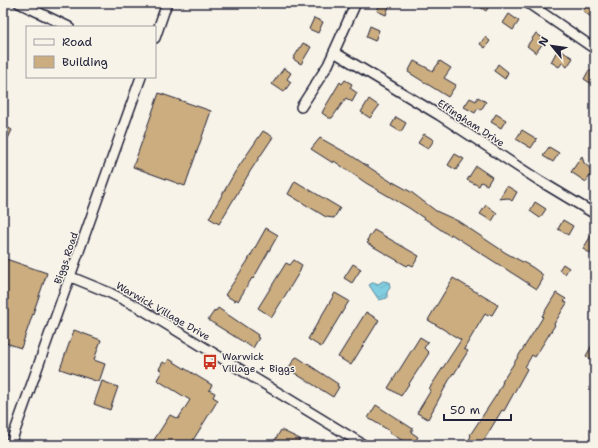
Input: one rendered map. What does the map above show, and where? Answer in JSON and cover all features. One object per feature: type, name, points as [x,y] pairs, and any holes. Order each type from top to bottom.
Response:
[{"type":"street","points":[[19,3],[67,26]]},
{"type":"street","points":[[156,35],[167,3]]},
{"type":"street","points":[[301,107],[328,65],[356,3]]},
{"type":"street","points":[[528,3],[595,49]]},
{"type":"street","name":"Effingham Drive","points":[[334,52],[439,115],[540,181],[595,214]]},
{"type":"street","name":"Biggs Road","points":[[10,445],[141,78]]},
{"type":"street","name":"Warwick Village Drive","points":[[71,277],[110,293],[138,307],[364,445]]},
{"type":"water","points":[[383,281],[389,282],[390,288],[387,292],[387,298],[379,300],[369,285],[374,282],[378,284]]},
{"type":"building","points":[[380,3],[390,3],[386,15],[377,11]]},
{"type":"building","points":[[474,3],[491,3],[486,11]]},
{"type":"building","points":[[589,3],[595,7],[595,20],[583,11]]},
{"type":"building","points":[[509,14],[519,21],[513,30],[503,23]]},
{"type":"building","points":[[314,18],[323,22],[318,33],[309,29]]},
{"type":"building","points":[[370,26],[379,30],[375,41],[366,37]]},
{"type":"building","points":[[536,33],[545,40],[536,53],[527,46]]},
{"type":"building","points":[[485,37],[490,41],[485,48],[480,44]]},
{"type":"building","points":[[303,43],[311,47],[301,64],[293,59]]},
{"type":"building","points":[[558,49],[573,58],[567,67],[562,63],[559,67],[551,62]]},
{"type":"building","points":[[414,61],[433,71],[440,61],[451,68],[444,78],[456,85],[448,97],[408,72]]},
{"type":"building","points":[[498,64],[508,72],[505,79],[494,71]]},
{"type":"building","points":[[284,68],[291,73],[287,79],[291,82],[284,92],[272,84]]},
{"type":"building","points":[[589,70],[595,74],[595,86],[584,79]]},
{"type":"building","points":[[345,80],[352,84],[350,88],[357,93],[352,102],[346,98],[332,118],[329,118],[322,113],[340,82],[342,84]]},
{"type":"building","points":[[159,93],[211,111],[185,186],[133,167]]},
{"type":"building","points":[[478,97],[486,102],[481,110],[478,108],[475,113],[464,107],[470,98],[476,101]]},
{"type":"building","points":[[369,99],[379,106],[370,118],[361,112]]},
{"type":"building","points":[[496,114],[506,120],[501,128],[491,122]]},
{"type":"building","points":[[396,117],[406,123],[401,132],[391,126]]},
{"type":"building","points":[[3,125],[12,130],[3,149]]},
{"type":"building","points":[[522,130],[537,139],[531,148],[516,139]]},
{"type":"building","points":[[263,131],[273,137],[251,170],[219,224],[209,218],[235,172]]},
{"type":"building","points":[[424,134],[434,140],[428,149],[418,143]]},
{"type":"building","points":[[320,138],[352,156],[393,183],[411,192],[436,211],[458,221],[506,253],[532,267],[543,275],[541,278],[543,279],[537,289],[451,234],[450,236],[409,208],[366,183],[334,161],[333,163],[311,149]]},
{"type":"building","points":[[549,147],[559,153],[553,162],[543,156]]},
{"type":"building","points":[[455,154],[464,159],[456,170],[448,165]]},
{"type":"building","points":[[582,156],[584,163],[593,171],[586,182],[571,172]]},
{"type":"building","points":[[476,166],[492,177],[487,185],[481,182],[479,186],[467,180]]},
{"type":"building","points":[[295,181],[340,208],[334,218],[326,217],[288,194]]},
{"type":"building","points":[[507,186],[517,192],[512,201],[508,198],[499,199]]},
{"type":"building","points":[[535,202],[546,209],[540,218],[530,211]]},
{"type":"building","points":[[486,205],[497,213],[492,221],[480,214]]},
{"type":"building","points":[[563,220],[573,226],[568,235],[558,229]]},
{"type":"building","points":[[266,228],[278,235],[253,279],[252,278],[238,301],[236,299],[235,301],[225,295],[247,262]]},
{"type":"building","points":[[595,229],[595,256],[583,249]]},
{"type":"building","points":[[374,230],[419,256],[413,266],[409,264],[407,266],[367,243],[369,241],[367,240]]},
{"type":"building","points":[[3,258],[47,273],[21,348],[3,342]]},
{"type":"building","points":[[294,260],[302,265],[300,271],[272,317],[258,308],[286,263],[290,265]]},
{"type":"building","points":[[353,264],[361,269],[352,283],[344,278]]},
{"type":"building","points":[[563,264],[569,268],[565,274],[559,270]]},
{"type":"building","points":[[453,278],[498,305],[492,315],[489,314],[488,316],[485,314],[464,349],[468,351],[454,374],[453,373],[428,419],[417,413],[431,390],[429,389],[461,340],[428,320]]},
{"type":"building","points":[[335,293],[349,301],[321,347],[308,339]]},
{"type":"building","points":[[556,293],[566,299],[564,301],[567,303],[554,324],[555,325],[535,357],[532,355],[525,367],[527,369],[504,411],[502,410],[481,445],[466,445],[471,436],[470,435],[497,394],[502,382],[540,322]]},
{"type":"building","points":[[218,308],[258,335],[257,337],[259,338],[253,348],[208,320]]},
{"type":"building","points":[[366,312],[379,320],[351,365],[338,357]]},
{"type":"building","points":[[74,330],[101,340],[94,360],[105,364],[99,382],[60,369]]},
{"type":"building","points":[[420,337],[428,342],[424,348],[429,353],[401,396],[388,388]]},
{"type":"building","points":[[595,340],[595,362],[586,356]]},
{"type":"building","points":[[297,357],[338,384],[337,386],[339,387],[333,397],[288,369]]},
{"type":"building","points":[[169,359],[212,385],[209,390],[215,393],[213,397],[218,400],[190,445],[156,445],[152,443],[170,415],[178,419],[190,400],[157,380],[162,371],[159,369],[163,362],[166,364]]},
{"type":"building","points":[[102,381],[118,387],[110,410],[94,404]]},
{"type":"building","points":[[376,405],[413,429],[411,432],[418,437],[413,445],[410,445],[390,433],[390,431],[368,418]]},
{"type":"building","points":[[281,430],[300,439],[296,445],[272,445]]},
{"type":"place","name":"Warwick Village + Biggs","points":[[210,362]]}]
